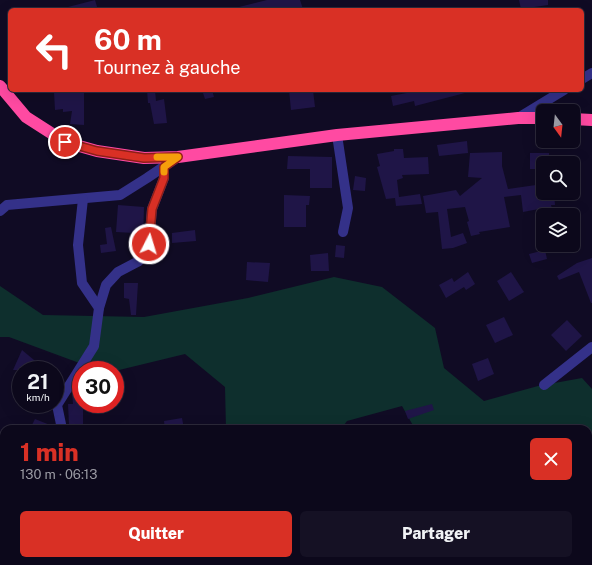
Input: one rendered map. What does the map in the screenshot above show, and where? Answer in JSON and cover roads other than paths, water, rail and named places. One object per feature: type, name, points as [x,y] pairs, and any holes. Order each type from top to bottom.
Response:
[{"type":"highway","points":[[0,86],[26,117],[65,142],[97,151],[144,158],[178,157],[337,135],[518,118],[536,118]]},
{"type":"highway","points":[[580,119],[592,120]]},
{"type":"street","points":[[518,118],[561,92]]},
{"type":"street","points":[[337,135],[348,208],[343,232]]},
{"type":"street","points":[[0,211],[8,205],[120,195],[178,157]]},
{"type":"street","points":[[61,425],[57,405],[94,346],[99,308],[106,285],[118,272],[139,261],[149,244],[152,209],[164,178],[164,167]]},
{"type":"street","points":[[84,199],[78,245],[82,283],[99,308]]},
{"type":"street","points":[[544,385],[592,347]]}]
